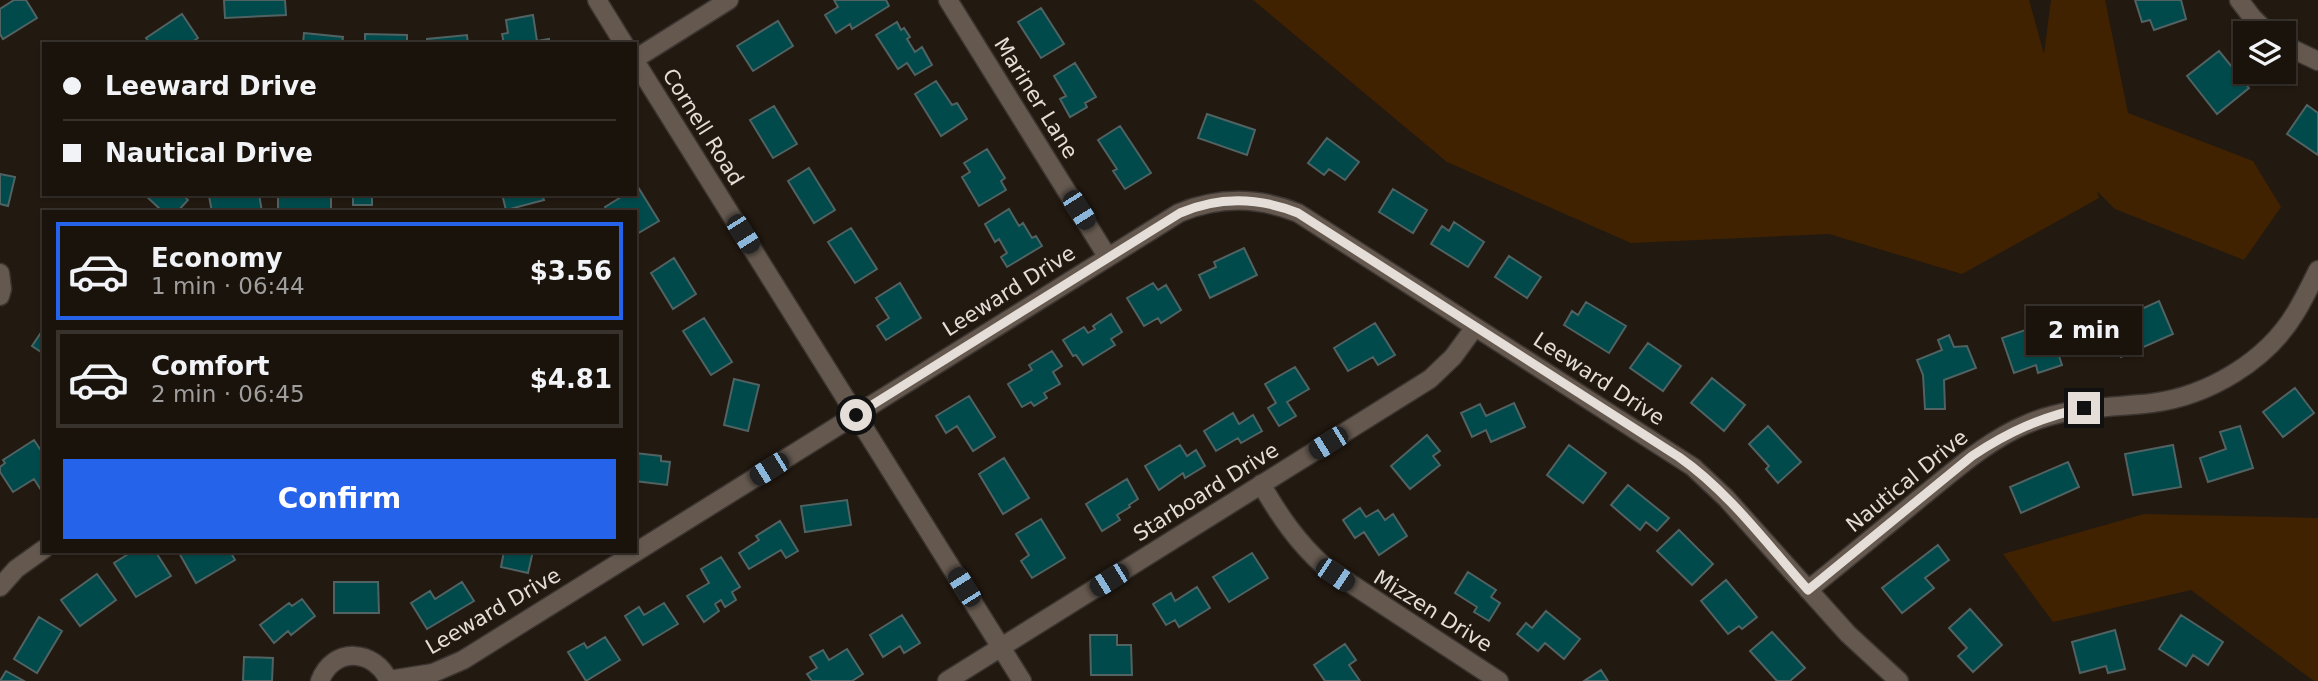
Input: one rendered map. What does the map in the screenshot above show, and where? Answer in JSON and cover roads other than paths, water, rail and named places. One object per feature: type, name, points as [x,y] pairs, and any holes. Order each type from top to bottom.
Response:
[{"type":"street","points":[[597,0],[624,42]]},
{"type":"street","points":[[637,59],[729,0]]},
{"type":"street","name":"Mariner Lane","points":[[948,0],[1107,256]]},
{"type":"street","points":[[2239,0],[2255,21]]},
{"type":"street","points":[[2296,51],[2318,61]]},
{"type":"street","name":"Cornell Road","points":[[637,63],[1022,681]]},
{"type":"street","name":"Leeward Drive","points":[[637,544],[856,415],[1107,256],[1180,213],[1207,203],[1237,200],[1268,203],[1298,213],[1693,467],[1726,498],[1848,634],[1899,681]]},
{"type":"street","name":"Nautical Drive","points":[[1808,590],[1972,456],[2009,433],[2036,420],[2063,412],[2105,405],[2151,403],[2180,396],[2207,387],[2241,368],[2266,348],[2286,326],[2318,270]]},
{"type":"street","points":[[0,273],[0,296]]},
{"type":"street","name":"Starboard Drive","points":[[947,681],[1430,379],[1453,357],[1475,327]]},
{"type":"street","name":"Mizzen Drive","points":[[1261,484],[1288,529],[1324,566],[1499,681]]},
{"type":"street","points":[[0,587],[16,569],[42,550]]},
{"type":"street","name":"Leeward Drive","points":[[320,681],[335,661],[353,655],[371,659],[385,672],[389,681],[426,675],[463,660],[615,557]]}]
